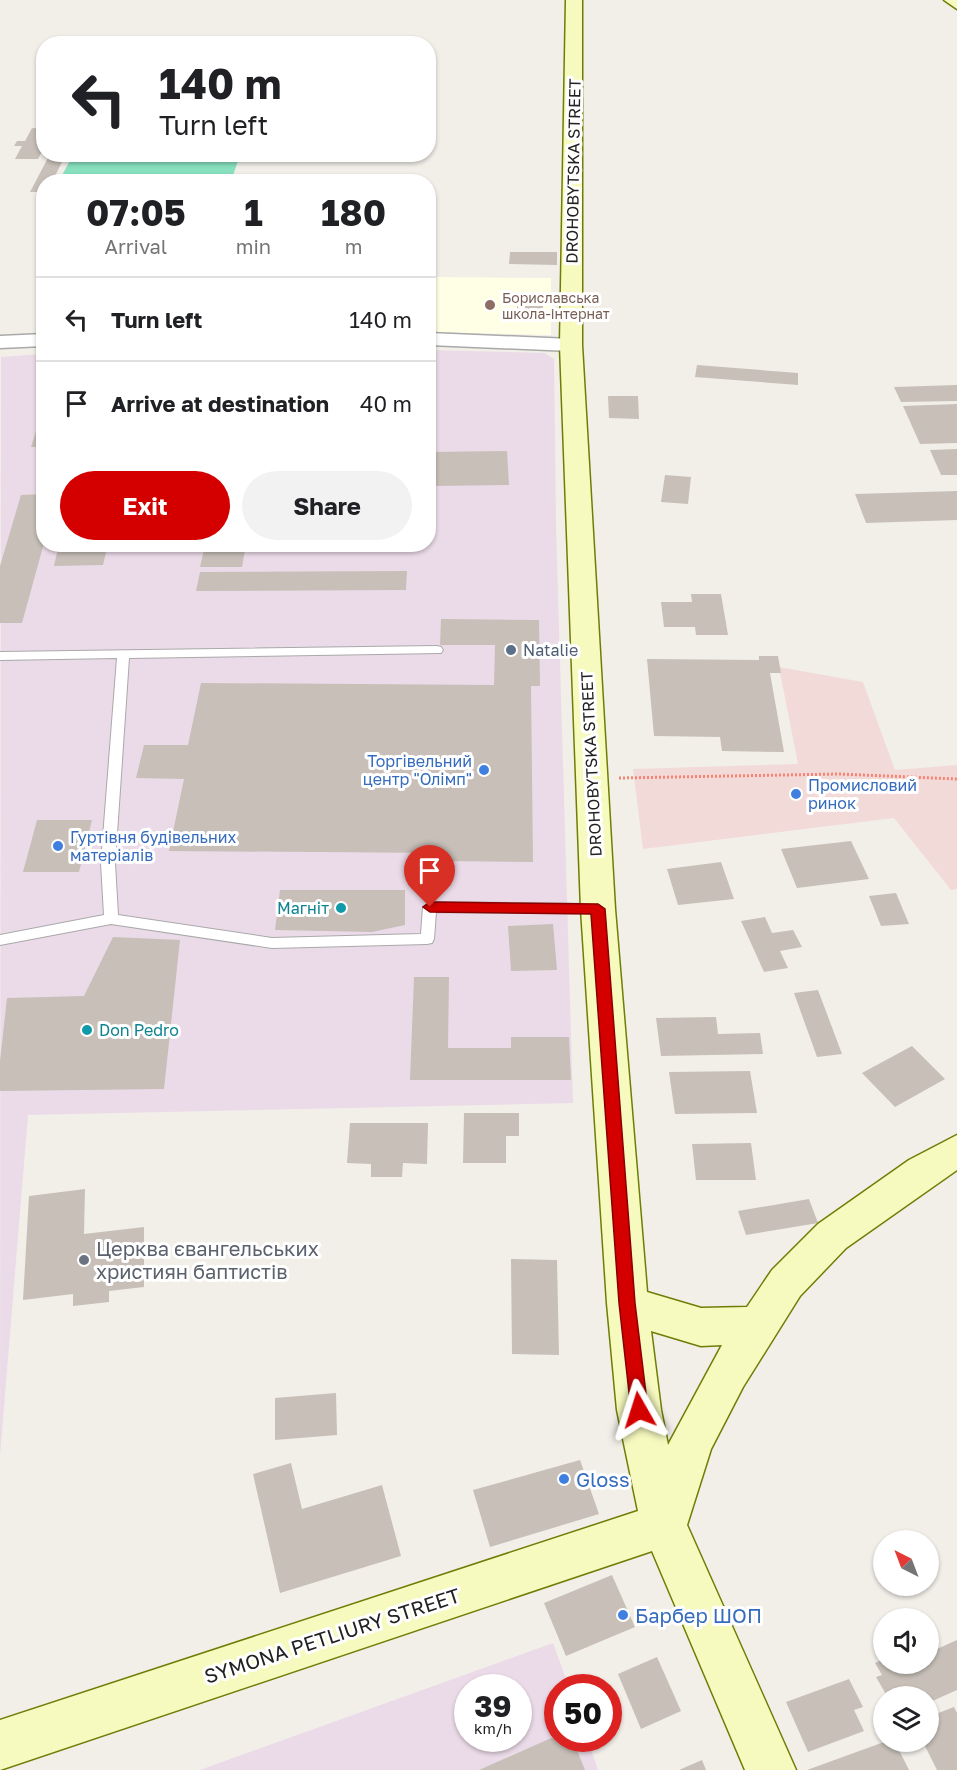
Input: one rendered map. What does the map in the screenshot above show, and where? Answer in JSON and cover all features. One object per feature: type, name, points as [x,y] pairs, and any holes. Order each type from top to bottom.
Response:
[{"type":"main road","name":"DROHOBYTSKA STREET","points":[[574,0],[571,345],[598,909],[627,1303],[639,1410],[664,1525],[741,1707],[771,1770]]},
{"type":"main road","points":[[952,0],[957,4]]},
{"type":"main road","points":[[664,1525],[691,1443],[728,1373],[756,1326],[786,1283],[832,1236],[923,1171],[957,1151]]},
{"type":"main road","points":[[627,1303],[674,1321],[701,1327],[756,1326]]},
{"type":"main road","name":"SYMONA PETLIURY STREET","points":[[0,1745],[664,1525]]},
{"type":"street","points":[[436,339],[571,345]]},
{"type":"street","points":[[0,342],[36,340]]},
{"type":"lane","points":[[0,656],[437,650]]},
{"type":"lane","points":[[111,919],[108,863],[123,654]]},
{"type":"lane","points":[[0,940],[111,919],[272,943],[427,939],[430,907],[598,909]]},
{"type":"path","points":[[592,779],[839,774],[957,779]]},
{"type":"shaded area","name":"Бориславська школа-інтернат","points":[[436,277],[551,278],[551,335],[436,332]]},
{"type":"shaded area","points":[[436,350],[545,353],[554,359],[556,525],[573,1103],[28,1115],[0,1456],[1,357],[36,354],[36,552],[436,552]]},
{"type":"shaded area","name":"Промисловий ринок","points":[[779,667],[863,682],[895,770],[957,765],[957,889],[951,890],[894,818],[643,849],[633,769],[798,764]]},
{"type":"shaded area","points":[[553,1643],[564,1674],[544,1674],[544,1752],[592,1752],[598,1770],[200,1770],[454,1679],[454,1752],[532,1752],[532,1674],[467,1674]]},
{"type":"green space","points":[[69,162],[238,162],[233,174],[63,174]]},
{"type":"building","points":[[32,128],[36,128],[36,159],[15,159],[22,146],[14,146],[17,141],[25,141]]},
{"type":"building","points":[[46,162],[62,162],[56,174],[39,174]]},
{"type":"building","points":[[36,181],[36,192],[30,192]]},
{"type":"building","points":[[510,252],[557,252],[557,265],[509,264]]},
{"type":"building","points":[[517,306],[543,306],[543,321],[517,321]]},
{"type":"building","points":[[697,365],[798,373],[798,385],[695,377]]},
{"type":"building","points":[[957,385],[957,401],[901,402],[894,387]]},
{"type":"building","points":[[608,396],[638,396],[639,419],[609,418]]},
{"type":"building","points":[[957,404],[957,443],[920,444],[903,406]]},
{"type":"building","points":[[36,431],[36,447],[31,447]]},
{"type":"building","points":[[957,449],[957,475],[941,475],[930,450]]},
{"type":"building","points":[[507,451],[509,485],[436,486],[436,452]]},
{"type":"building","points":[[665,475],[691,477],[688,504],[661,502]]},
{"type":"building","points":[[957,491],[957,520],[866,523],[855,494]]},
{"type":"building","points":[[36,494],[36,552],[42,552],[22,623],[0,623],[0,566],[21,495]]},
{"type":"building","points":[[57,552],[106,552],[103,565],[54,566]]},
{"type":"building","points":[[204,552],[245,552],[242,567],[200,567]]},
{"type":"building","points":[[407,571],[406,590],[196,591],[200,572]]},
{"type":"building","points":[[691,594],[721,594],[728,635],[696,635],[695,627],[664,627],[661,602],[692,602]]},
{"type":"building","points":[[441,619],[539,620],[540,686],[531,686],[533,862],[443,861],[443,853],[169,851],[184,779],[136,778],[144,745],[188,745],[201,683],[494,685],[495,645],[440,645]]},
{"type":"building","points":[[759,656],[778,656],[781,673],[770,673],[784,752],[722,751],[720,737],[654,736],[647,659],[759,660]]},
{"type":"building","name":"Гуртівня будівельних матеріалів","points":[[37,820],[92,820],[79,872],[23,872]]},
{"type":"building","points":[[851,841],[869,879],[797,888],[781,849]]},
{"type":"building","points":[[721,862],[734,899],[678,905],[667,869]]},
{"type":"building","name":"Магніт","points":[[280,890],[405,890],[405,925],[372,932],[275,930]]},
{"type":"building","points":[[896,893],[909,924],[881,926],[869,896]]},
{"type":"building","points":[[765,917],[772,933],[793,930],[802,947],[780,951],[788,968],[764,972],[741,921]]},
{"type":"building","points":[[553,924],[557,970],[511,971],[508,926]]},
{"type":"building","name":"Don Pedro","points":[[113,937],[180,940],[164,1089],[0,1091],[0,1061],[7,998],[84,996]]},
{"type":"building","points":[[414,977],[449,977],[448,1048],[511,1048],[511,1037],[569,1037],[571,1080],[410,1080]]},
{"type":"building","points":[[818,990],[842,1054],[817,1057],[794,993]]},
{"type":"building","points":[[716,1017],[718,1034],[760,1033],[763,1054],[661,1056],[656,1018]]},
{"type":"building","points":[[912,1046],[945,1079],[895,1107],[862,1073]]},
{"type":"building","points":[[750,1071],[757,1113],[675,1114],[669,1072]]},
{"type":"building","points":[[464,1113],[519,1113],[519,1136],[506,1136],[506,1163],[463,1163]]},
{"type":"building","points":[[350,1123],[428,1123],[427,1164],[403,1163],[402,1177],[371,1177],[371,1164],[347,1163]]},
{"type":"building","points":[[751,1143],[756,1180],[696,1180],[692,1144]]},
{"type":"building","name":"Церква євангельських християн баптистів","points":[[85,1189],[84,1234],[144,1227],[144,1287],[109,1291],[109,1302],[73,1306],[73,1294],[23,1300],[29,1196]]},
{"type":"building","points":[[809,1199],[818,1223],[746,1235],[738,1211]]},
{"type":"building","points":[[511,1259],[557,1260],[559,1355],[512,1354]]},
{"type":"building","points":[[336,1393],[337,1435],[275,1440],[275,1398]]},
{"type":"building","points":[[580,1460],[599,1514],[490,1547],[473,1490]]},
{"type":"building","points":[[291,1463],[302,1509],[382,1485],[401,1556],[280,1593],[253,1474]]},
{"type":"building","points":[[612,1575],[635,1627],[566,1656],[544,1603]]},
{"type":"building","points":[[957,1640],[957,1690],[939,1698],[939,1686],[881,1686],[876,1677],[881,1674],[939,1674],[939,1648]]},
{"type":"building","points":[[657,1657],[681,1711],[641,1729],[622,1684],[622,1674],[618,1674]]},
{"type":"building","points":[[849,1679],[863,1707],[854,1710],[864,1731],[808,1752],[786,1702]]},
{"type":"building","points":[[954,1707],[957,1713],[957,1770],[937,1770],[928,1752],[939,1752],[939,1713]]},
{"type":"building","points":[[544,1741],[544,1752],[578,1752],[585,1770],[479,1770],[520,1752],[532,1752],[532,1747]]},
{"type":"building","points":[[873,1746],[873,1752],[900,1752],[909,1770],[807,1770]]},
{"type":"building","points":[[702,1760],[706,1770],[679,1770]]},
{"type":"place","name":"Бориславська школа-інтернат","points":[[490,305]]},
{"type":"place","name":"Natalie","points":[[511,650]]},
{"type":"place","name":"Торгівельний центр \"Олімп\"","points":[[484,770]]},
{"type":"place","name":"Промисловий ринок","points":[[796,794]]},
{"type":"place","name":"Гуртівня будівельних матеріалів","points":[[58,846]]},
{"type":"place","name":"Магніт","points":[[341,908]]},
{"type":"place","name":"Don Pedro","points":[[87,1030]]},
{"type":"place","name":"Церква євангельських християн баптистів","points":[[84,1260]]},
{"type":"place","name":"Gloss","points":[[564,1479]]},
{"type":"place","name":"Барбер ШОП","points":[[623,1615]]},
{"type":"route","points":[[430,907],[598,909],[627,1303],[639,1410]]}]
